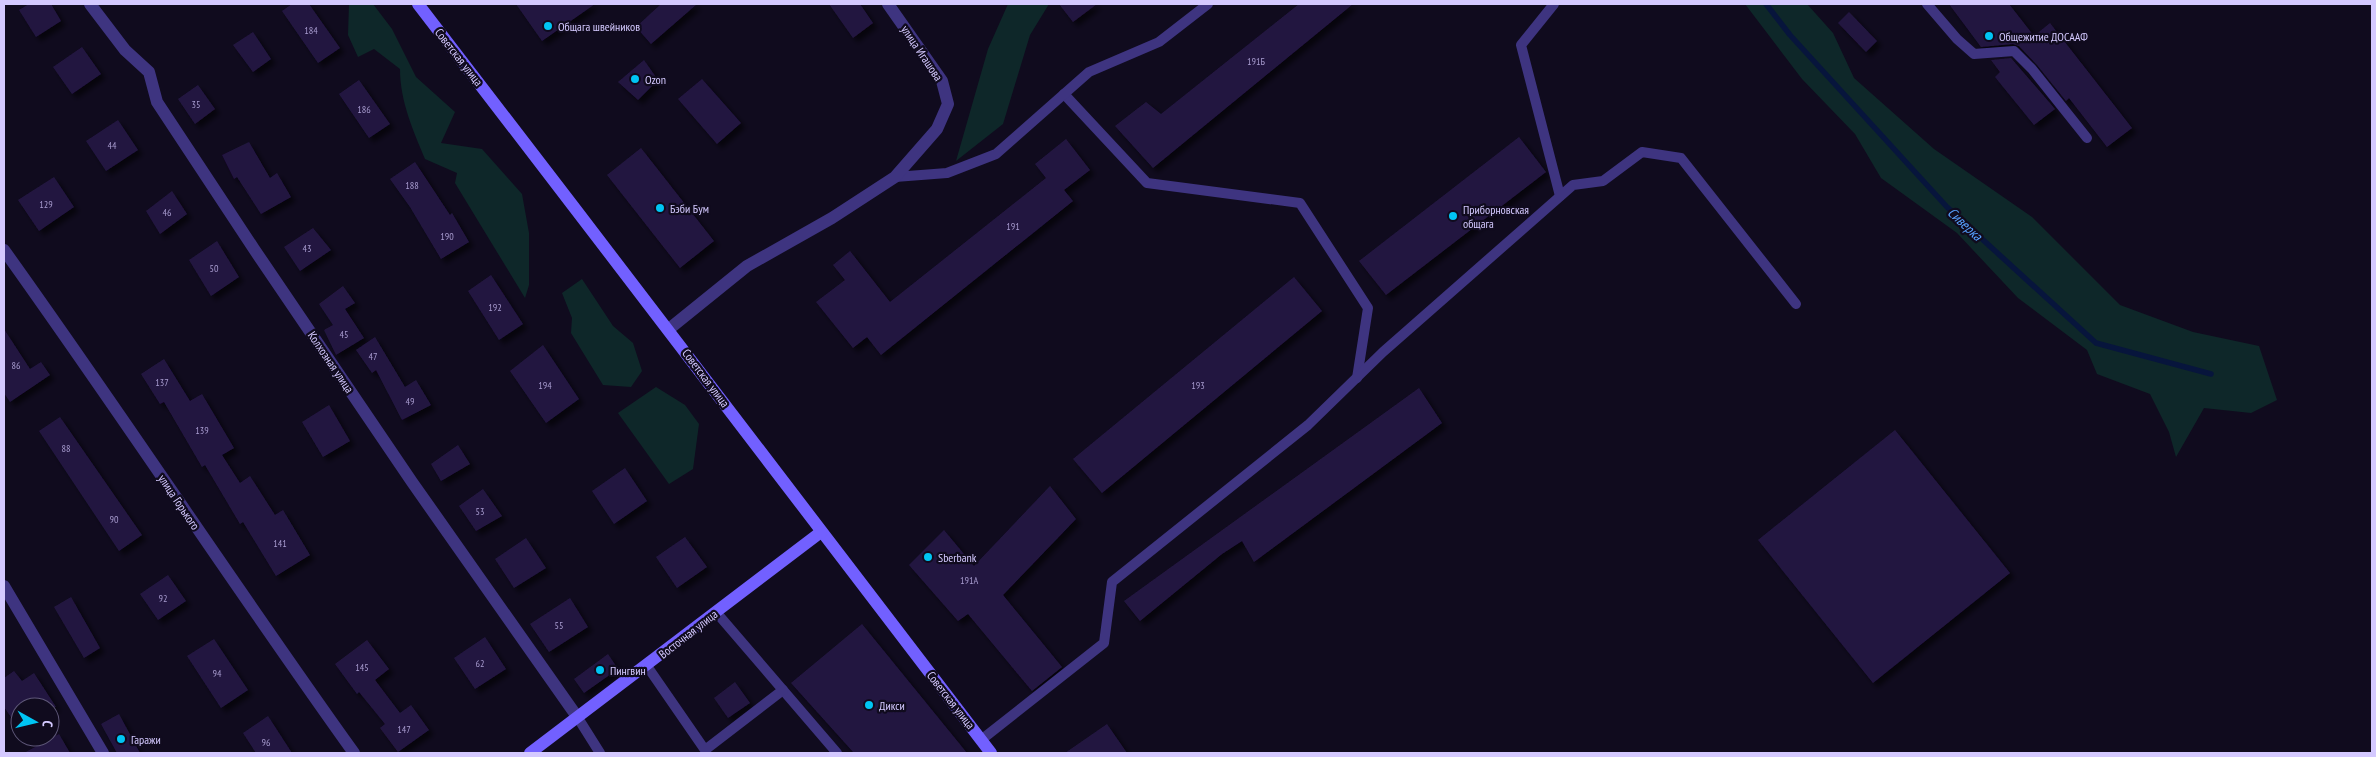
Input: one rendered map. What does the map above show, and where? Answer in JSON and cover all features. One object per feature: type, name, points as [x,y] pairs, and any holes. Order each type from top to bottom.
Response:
[{"type":"main road","name":"Советская улица","points":[[418,4],[669,329],[821,532],[992,753]]},
{"type":"main road","name":"Восточная улица","points":[[530,753],[821,532]]},
{"type":"street","name":"Колхозная улица","points":[[90,4],[125,50],[149,72],[157,102],[254,249],[412,482],[578,718]]},
{"type":"street","name":"улица Игашова","points":[[669,329],[747,266],[832,218],[895,177],[937,128],[948,104],[942,81],[888,4]]},
{"type":"street","name":"улица Горького","points":[[4,250],[93,375],[257,617],[354,753]]},
{"type":"street","points":[[4,586],[103,753]]},
{"type":"lane","points":[[895,177],[947,173],[996,154],[1089,72],[1158,42],[1208,4]]},
{"type":"lane","points":[[1554,4],[1521,45],[1560,196]]},
{"type":"lane","points":[[1928,4],[1957,39],[1974,54],[2014,51],[2032,69],[2087,138]]},
{"type":"lane","points":[[1064,94],[1147,183],[1300,203],[1368,308],[1356,378]]},
{"type":"lane","points":[[981,740],[1104,644],[1112,582],[1308,425],[1383,352],[1573,185],[1604,181],[1642,152],[1681,158],[1796,304]]},
{"type":"lane","points":[[716,612],[837,753]]},
{"type":"lane","points":[[647,666],[702,751],[783,690]]},
{"type":"lane","points":[[578,718],[600,753]]},
{"type":"green space","points":[[349,4],[373,4],[392,29],[416,77],[455,112],[441,143],[482,149],[522,194],[529,233],[529,285],[525,298],[455,183],[457,173],[425,159],[405,104],[400,69],[374,49],[358,57],[348,35]]},
{"type":"green space","points":[[1008,4],[1049,4],[1030,35],[1003,124],[956,161],[988,49]]},
{"type":"green space","points":[[1745,4],[1807,4],[1833,33],[1854,78],[1934,149],[2032,217],[2120,305],[2193,332],[2259,346],[2277,400],[2251,413],[2204,408],[2176,457],[2169,432],[2150,394],[2097,374],[2087,350],[2018,298],[1957,233],[1881,178],[1855,134],[1802,79]]},
{"type":"green space","points":[[582,279],[613,326],[633,343],[642,371],[631,387],[603,385],[571,333],[572,318],[562,293]]},
{"type":"green space","points":[[656,387],[685,405],[699,424],[693,469],[669,484],[618,413]]},
{"type":"building","points":[[29,4],[51,4],[61,21],[36,37],[19,10]]},
{"type":"building","points":[[292,4],[309,4],[340,48],[318,63],[282,11]]},
{"type":"building","name":"Общага швейников","points":[[516,4],[595,4],[542,41]]},
{"type":"building","points":[[661,4],[697,4],[651,44],[636,27]]},
{"type":"building","points":[[829,4],[860,4],[873,23],[853,38]]},
{"type":"building","points":[[1059,4],[1097,4],[1073,22]]},
{"type":"building","points":[[1299,4],[1353,4],[1153,168],[1115,126],[1146,102],[1161,114]]},
{"type":"building","points":[[1949,4],[2009,4],[2034,36],[2050,23],[2132,128],[2107,147],[2069,98],[2066,101],[2019,46],[2013,44],[1981,47]]},
{"type":"building","points":[[1849,12],[1877,41],[1866,52],[1838,23]]},
{"type":"building","points":[[253,32],[271,59],[253,72],[233,45]]},
{"type":"building","points":[[82,47],[101,74],[72,94],[53,67]]},
{"type":"building","points":[[2011,58],[2055,109],[2034,125],[1995,77],[2000,72],[1991,60]]},
{"type":"building","points":[[644,60],[658,80],[638,100],[618,82]]},
{"type":"building","points":[[702,79],[741,123],[717,144],[678,99]]},
{"type":"building","points":[[359,80],[390,124],[369,138],[339,94]]},
{"type":"building","points":[[198,85],[215,109],[195,124],[178,99]]},
{"type":"building","points":[[118,120],[138,150],[106,171],[86,141]]},
{"type":"building","name":"Приборновская общага","points":[[1519,137],[1546,172],[1386,295],[1359,261]]},
{"type":"building","points":[[1066,139],[1090,170],[1064,190],[1073,201],[881,355],[867,337],[853,348],[816,302],[845,280],[833,265],[850,251],[890,302],[1046,178],[1035,164]]},
{"type":"building","points":[[249,142],[270,178],[277,173],[291,197],[261,214],[237,177],[234,179],[222,155]]},
{"type":"building","name":"Бэби Бум","points":[[641,148],[714,241],[680,268],[607,175]]},
{"type":"building","points":[[415,162],[450,215],[452,213],[469,242],[441,259],[410,207],[390,179]]},
{"type":"building","points":[[54,177],[74,207],[39,231],[18,200]]},
{"type":"building","points":[[172,191],[187,214],[160,234],[146,211]]},
{"type":"building","points":[[313,228],[331,250],[300,271],[284,247]]},
{"type":"building","points":[[217,241],[239,277],[211,296],[189,260]]},
{"type":"building","points":[[491,275],[523,324],[499,340],[468,291]]},
{"type":"building","points":[[1294,277],[1322,311],[1102,493],[1073,459]]},
{"type":"building","points":[[343,286],[355,303],[345,309],[364,338],[336,355],[324,330],[333,325],[319,304]]},
{"type":"building","points":[[4,329],[30,369],[41,362],[50,375],[10,402],[4,393]]},
{"type":"building","points":[[375,337],[405,387],[416,380],[431,405],[402,420],[376,370],[372,373],[356,350]]},
{"type":"building","points":[[543,345],[579,399],[546,423],[510,371]]},
{"type":"building","points":[[164,359],[190,401],[202,394],[234,448],[222,455],[240,483],[250,476],[275,515],[283,510],[310,555],[276,576],[243,522],[240,524],[205,465],[202,467],[164,402],[160,404],[141,374]]},
{"type":"building","points":[[1419,388],[1442,423],[1254,562],[1242,541],[1222,554],[1140,621],[1124,601]]},
{"type":"building","points":[[329,405],[350,441],[323,457],[302,422]]},
{"type":"building","points":[[60,417],[142,535],[119,551],[39,431]]},
{"type":"building","points":[[1895,430],[2010,573],[1873,683],[1758,540]]},
{"type":"building","points":[[458,445],[470,464],[441,481],[431,464]]},
{"type":"building","points":[[625,468],[647,501],[614,524],[592,491]]},
{"type":"building","points":[[1050,486],[1076,519],[1003,595],[1062,667],[1032,691],[968,614],[958,621],[909,565],[944,530],[974,566]]},
{"type":"building","points":[[483,489],[502,516],[476,531],[459,506]]},
{"type":"building","points":[[685,537],[707,567],[677,588],[656,557]]},
{"type":"building","points":[[526,538],[546,568],[514,588],[495,559]]},
{"type":"building","points":[[168,575],[186,601],[158,620],[140,594]]},
{"type":"building","points":[[71,597],[100,648],[84,658],[54,607]]},
{"type":"building","points":[[570,598],[588,627],[549,652],[530,624]]},
{"type":"building","name":"Дикси","points":[[862,624],[967,753],[854,753],[791,683]]},
{"type":"building","points":[[485,637],[506,669],[475,689],[454,658]]},
{"type":"building","points":[[214,639],[248,690],[221,708],[187,656]]},
{"type":"building","points":[[367,640],[389,669],[375,680],[400,713],[411,705],[429,730],[398,752],[380,728],[385,724],[359,692],[357,694],[335,664]]},
{"type":"building","points":[[608,654],[618,669],[584,693],[574,679]]},
{"type":"building","points":[[14,671],[22,681],[34,673],[50,697],[10,697],[10,716],[4,707],[4,678]]},
{"type":"building","points":[[735,682],[750,703],[728,718],[714,698]]},
{"type":"building","name":"Гаражи","points":[[119,714],[140,753],[117,753],[101,724]]},
{"type":"building","points":[[268,716],[292,753],[256,753],[243,733]]},
{"type":"building","points":[[1107,724],[1127,753],[1065,753]]},
{"type":"building","points":[[60,736],[70,753],[24,753],[35,747],[60,747]]},
{"type":"waterway","name":"Сиверка","points":[[1766,4],[1790,35],[1947,207],[2096,343],[2211,374]]},
{"type":"place","name":"Общага швейников","points":[[548,26]]},
{"type":"place","name":"Общежитие ДОСААФ","points":[[1989,36]]},
{"type":"place","name":"Ozon","points":[[635,79]]},
{"type":"place","name":"Бэби Бум","points":[[660,208]]},
{"type":"place","name":"Приборновская общага","points":[[1453,216]]},
{"type":"place","name":"Sberbank","points":[[928,557]]},
{"type":"place","name":"Пингвин","points":[[600,670]]},
{"type":"place","name":"Дикси","points":[[869,705]]},
{"type":"place","name":"Гаражи","points":[[121,739]]}]
